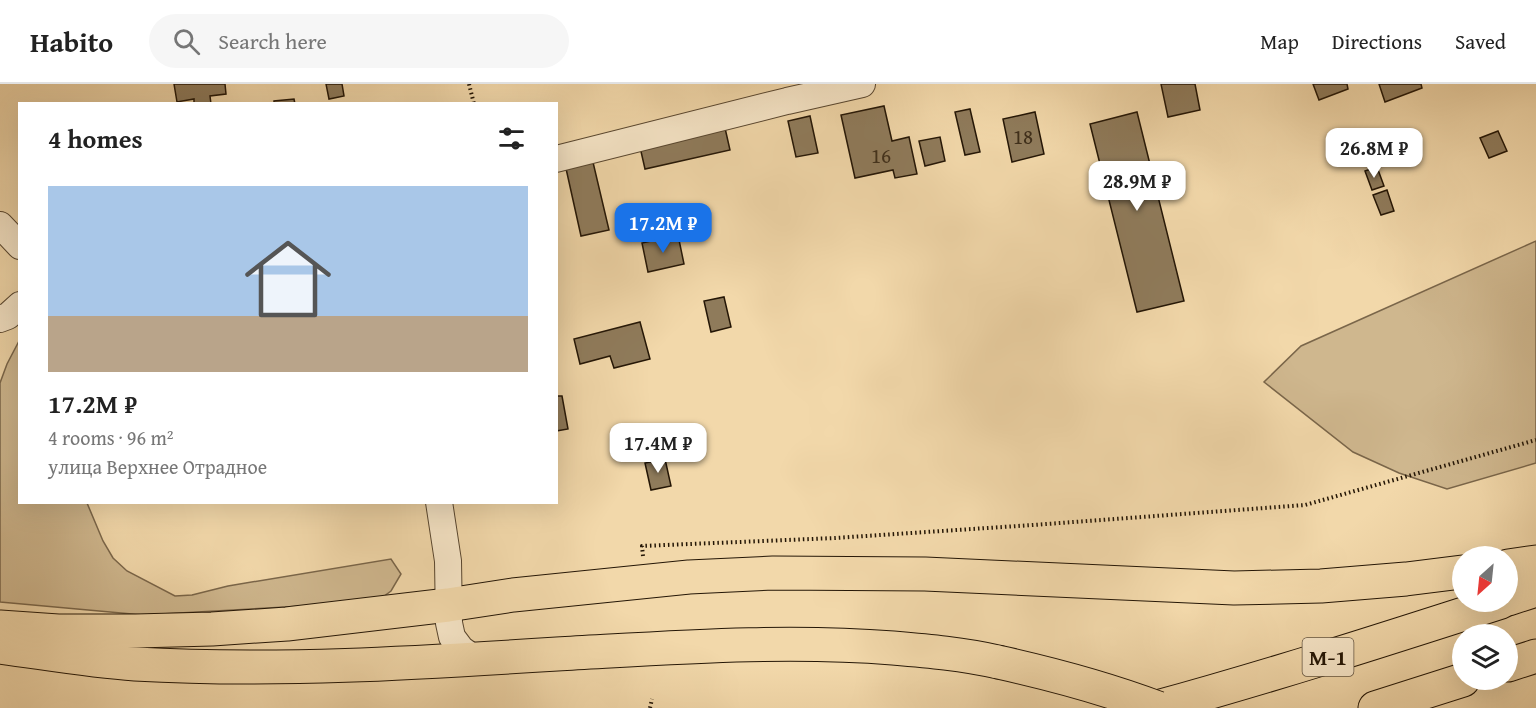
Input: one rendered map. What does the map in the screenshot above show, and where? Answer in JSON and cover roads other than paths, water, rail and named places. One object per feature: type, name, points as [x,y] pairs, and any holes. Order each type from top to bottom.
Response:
[{"type":"main road","points":[[1518,565],[1536,562]]},
{"type":"main road","points":[[0,627],[58,631],[212,629],[287,624],[644,581],[773,573],[936,574],[1234,588],[1321,586],[1452,573]]},
{"type":"main road","points":[[1518,596],[1536,590]]},
{"type":"main road","name":"М-1","points":[[1156,708],[1316,661],[1470,612]]},
{"type":"main road","points":[[0,647],[132,663],[210,667],[299,667],[687,646],[855,645],[998,662],[1119,693],[1156,708]]},
{"type":"main road","points":[[1518,662],[1536,656]]},
{"type":"main road","points":[[1375,708],[1452,684]]},
{"type":"street","points":[[558,158],[862,84]]},
{"type":"street","points":[[0,225],[18,244]]},
{"type":"street","points":[[0,319],[8,316],[18,307]]},
{"type":"street","points":[[439,504],[448,561],[448,606],[452,637],[461,649],[475,659]]}]
